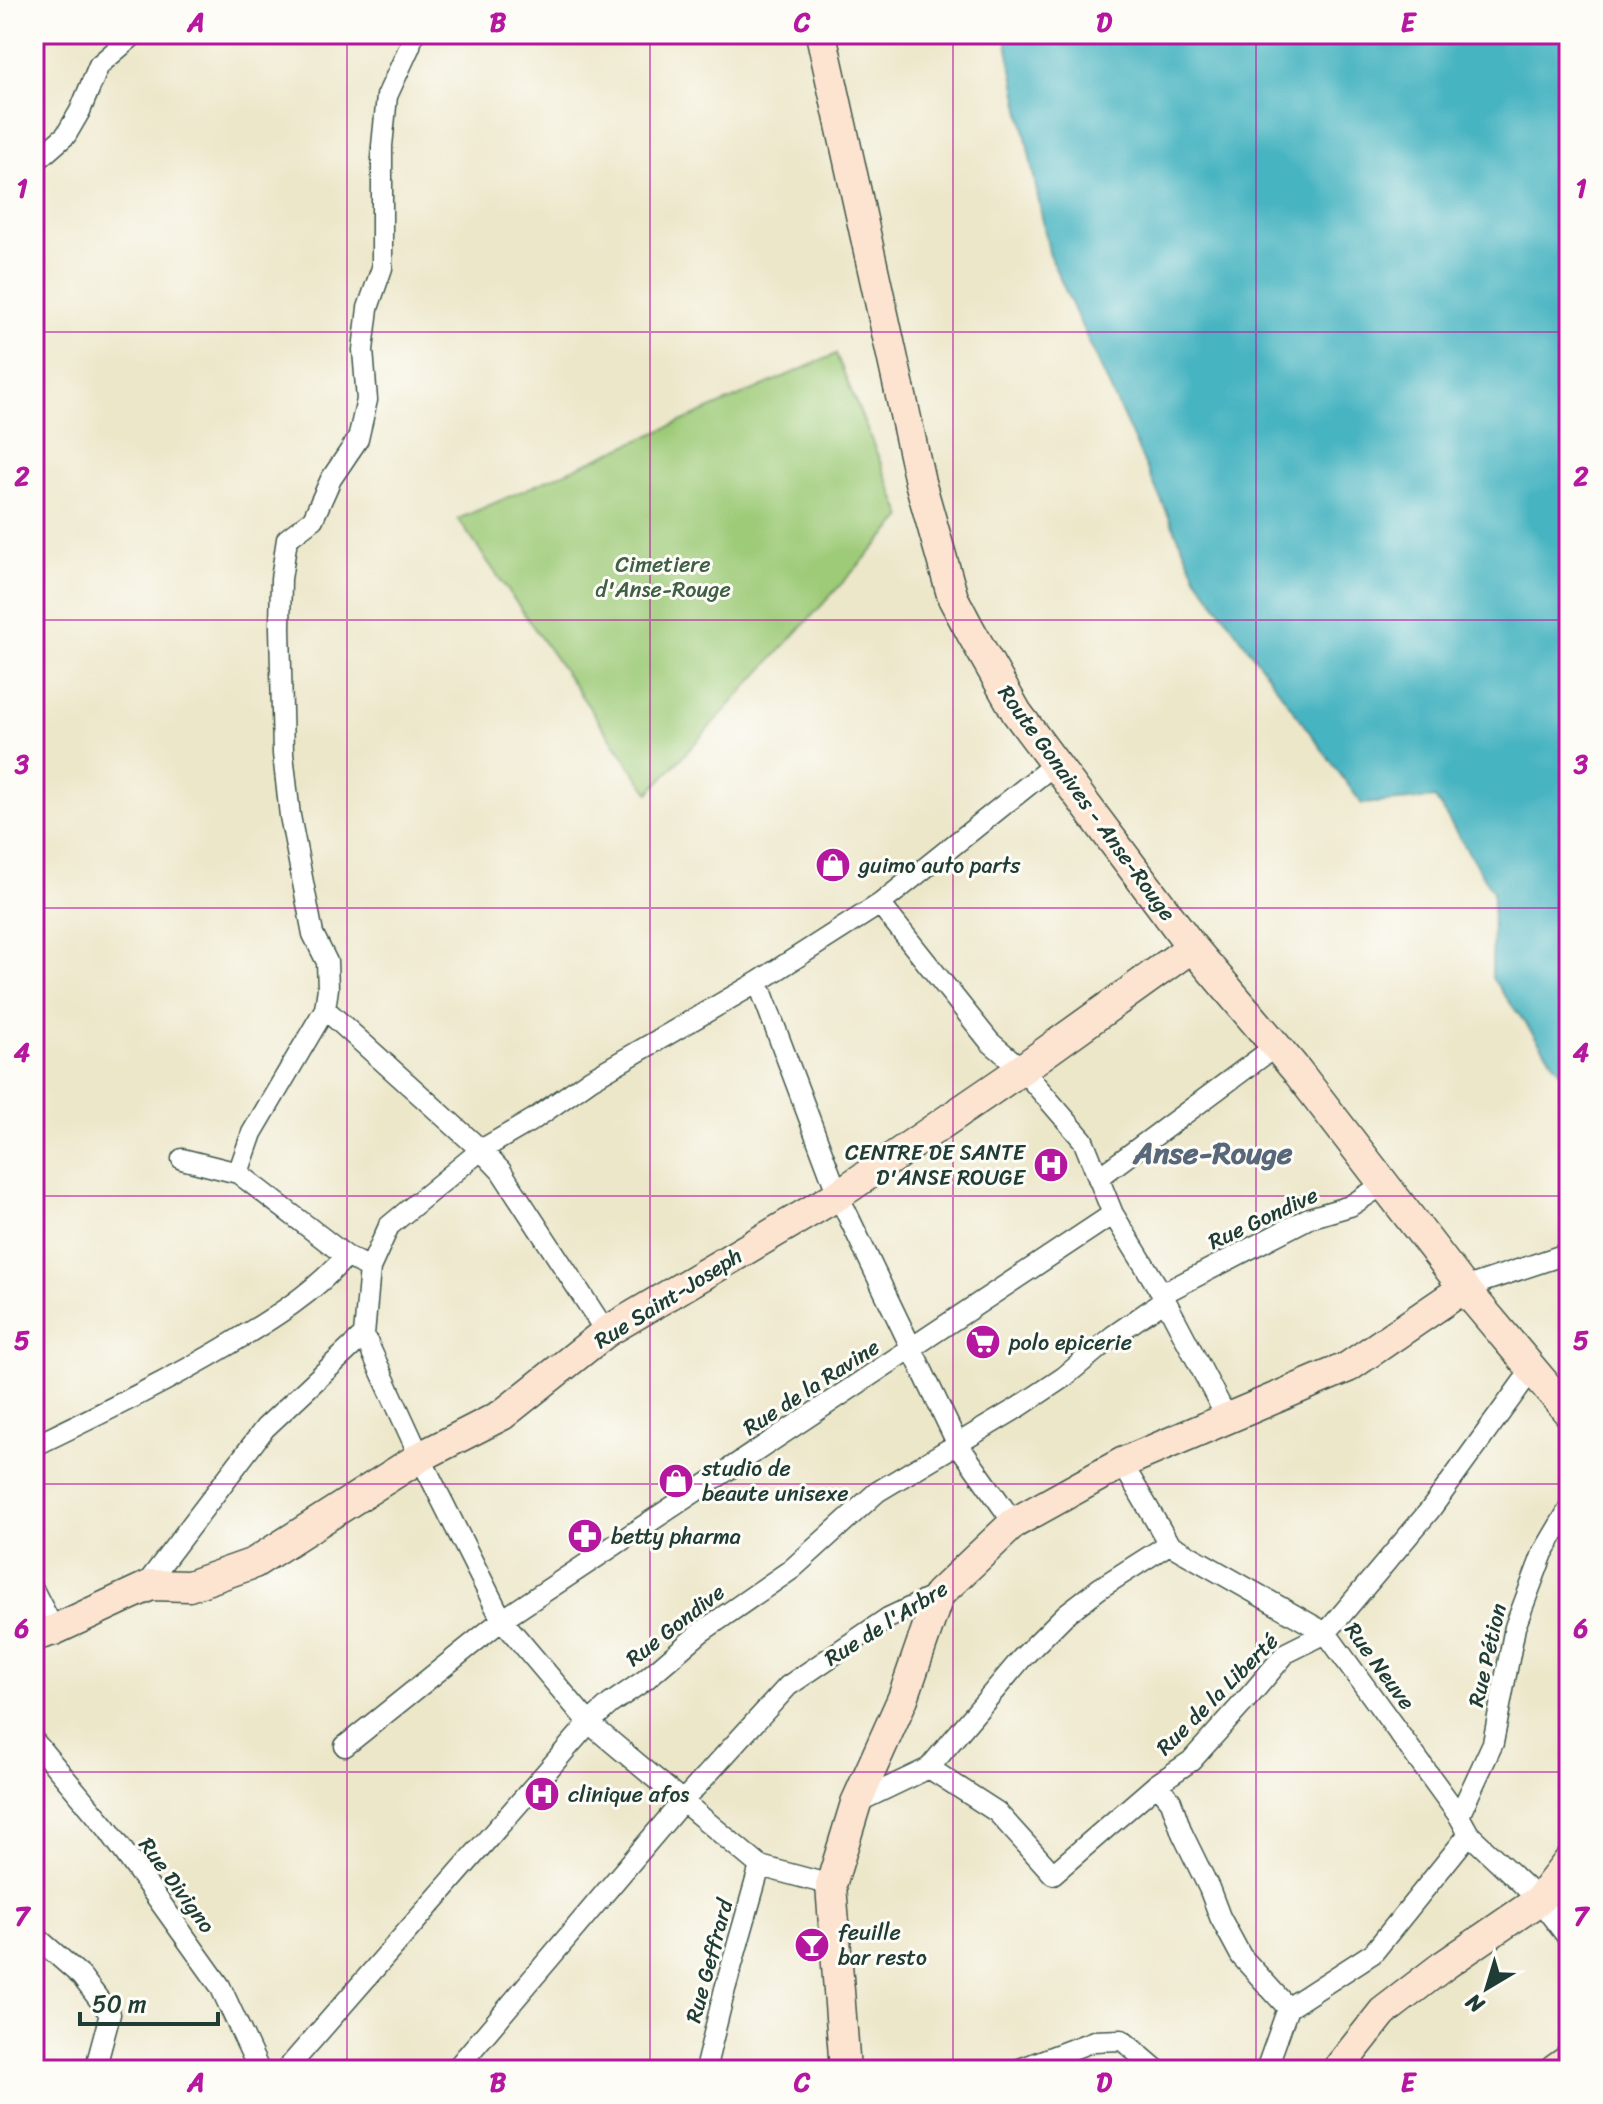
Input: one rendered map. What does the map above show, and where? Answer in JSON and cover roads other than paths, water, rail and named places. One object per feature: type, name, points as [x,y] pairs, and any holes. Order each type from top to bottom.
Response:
[{"type":"street","points":[[34,163],[66,135],[80,111],[99,65],[135,34]]},
{"type":"street","points":[[238,1173],[252,1133],[325,1009],[327,962],[313,934],[290,816],[283,754],[281,579],[287,539],[313,519],[331,479],[358,439],[367,400],[363,350],[368,308],[382,268],[382,146],[387,96],[413,34]]},
{"type":"street","name":"Route Gonaives - Anse-Rouge","points":[[821,34],[920,482],[953,598],[1017,713],[1192,947],[1297,1071],[1464,1288],[1569,1413]]},
{"type":"street","points":[[831,1885],[760,1866],[589,1723],[502,1620],[420,1457],[364,1335],[370,1268],[389,1226],[481,1150],[534,1119],[591,1079],[758,982],[880,904],[1056,763]]},
{"type":"street","points":[[880,904],[990,1042],[1022,1069],[1083,1140],[1113,1214],[1163,1297],[1227,1418]]},
{"type":"street","name":"Rue Saint-Joseph","points":[[44,1633],[151,1585],[189,1586],[254,1563],[420,1457],[502,1415],[606,1332],[838,1195],[1192,947]]},
{"type":"street","points":[[758,982],[838,1195],[957,1443],[1014,1523]]},
{"type":"street","points":[[325,1009],[501,1171],[606,1332]]},
{"type":"street","points":[[1098,1178],[1276,1046]]},
{"type":"street","points":[[182,1159],[238,1173],[346,1256],[370,1268]]},
{"type":"street","name":"Rue Gondive","points":[[286,2070],[589,1723],[610,1704],[645,1680],[701,1632],[792,1569],[877,1492],[984,1430],[1064,1377],[1163,1297],[1309,1218],[1350,1206],[1384,1184]]},
{"type":"street","name":"Rue de la Ravine","points":[[345,1746],[502,1620],[1113,1214]]},
{"type":"street","points":[[1464,1288],[1569,1253]]},
{"type":"street","points":[[34,1446],[182,1373],[272,1319],[328,1276],[346,1256]]},
{"type":"street","name":"Rue de l'Arbre","points":[[455,2070],[682,1802],[788,1686],[888,1618],[939,1594],[1014,1523],[1122,1463],[1348,1367],[1464,1288]]},
{"type":"street","points":[[142,1590],[265,1428],[364,1335]]},
{"type":"street","name":"Rue de la Liberté","points":[[929,1768],[997,1812],[1053,1874],[1157,1784],[1191,1761],[1286,1653],[1326,1633],[1430,1510],[1532,1369]]},
{"type":"street","points":[[856,1803],[929,1768],[1022,1658],[1066,1614],[1110,1581],[1169,1544],[1122,1463]]},
{"type":"street","name":"Rue Pétion","points":[[1459,1816],[1493,1743],[1515,1627],[1543,1553],[1569,1509]]},
{"type":"street","name":"Rue Neuve","points":[[1169,1544],[1326,1633],[1469,1834],[1539,1900],[1569,1939]]},
{"type":"street","points":[[34,1591],[44,1633]]},
{"type":"street","points":[[845,2070],[831,1885],[856,1803],[903,1698],[939,1594]]},
{"type":"street","name":"Rue Divigno","points":[[34,1741],[107,1828],[220,1986],[259,2070]]},
{"type":"street","points":[[1157,1784],[1171,1801],[1182,1833],[1241,1956],[1288,2008]]},
{"type":"street","points":[[1266,2070],[1288,2008],[1373,1953],[1469,1834]]},
{"type":"street","points":[[1337,2070],[1383,2012],[1539,1900],[1569,1861]]},
{"type":"street","name":"Rue Geffrard","points":[[705,2070],[760,1866]]},
{"type":"street","points":[[34,1935],[81,1976],[110,2014],[95,2070]]},
{"type":"street","points":[[1030,2068],[1094,2041],[1122,2040],[1157,2070]]},
{"type":"street","points":[[1555,2070],[1569,2060]]},
{"type":"water","points":[[1005,34],[1569,34],[1569,1083],[1492,978],[1493,892],[1435,798],[1362,804],[1197,578],[1050,257]]},
{"type":"place","name":"guimo auto parts","points":[[833,865]]},
{"type":"place","name":"CENTRE DE SANTE D'ANSE ROUGE","points":[[1051,1165]]},
{"type":"place","name":"polo epicerie","points":[[983,1342]]},
{"type":"place","name":"studio de beaute unisexe","points":[[676,1481]]},
{"type":"place","name":"betty pharma","points":[[585,1536]]},
{"type":"place","name":"clinique afos","points":[[542,1794]]},
{"type":"place","name":"feuille bar resto","points":[[812,1945]]},
{"type":"district","name":"Anse-Rouge","points":[[1213,1153]]},
{"type":"park label","name":"Cimetiere d'Anse-Rouge","points":[[663,576]]}]
